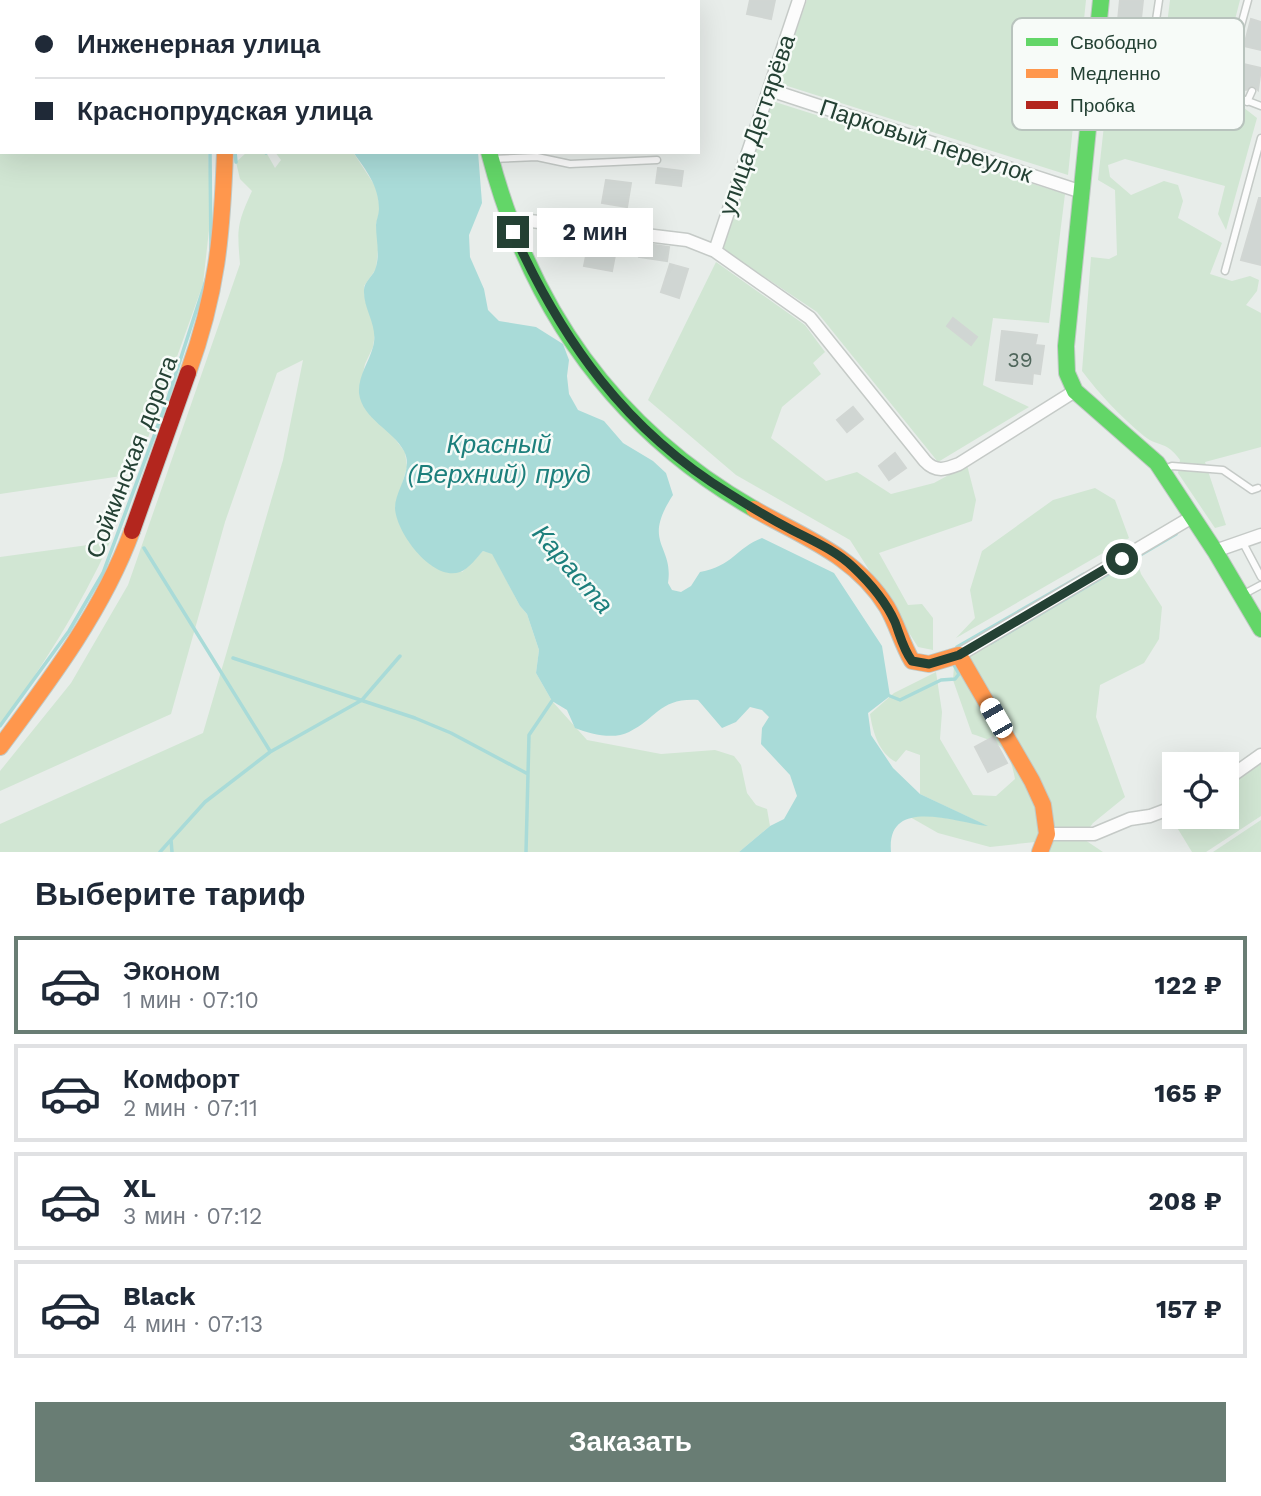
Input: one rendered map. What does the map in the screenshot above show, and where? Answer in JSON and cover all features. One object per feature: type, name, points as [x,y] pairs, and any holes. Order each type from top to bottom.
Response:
[{"type":"street","name":"улица Дегтярёва","points":[[715,251],[799,0]]},
{"type":"street","points":[[1099,18],[1101,0]]},
{"type":"street","name":"Парковый переулок","points":[[770,90],[1082,192]]},
{"type":"street","points":[[1088,130],[1066,346],[1067,373],[1075,391],[1147,452],[1162,470],[1215,551],[1261,629]]},
{"type":"street","name":"Сойкинская дорога","points":[[0,747],[45,687],[84,627],[123,555],[206,323],[216,285],[223,228],[225,154]]},
{"type":"street","points":[[490,156],[506,218],[533,276],[594,374],[621,407],[704,477],[853,566],[877,593],[894,619],[912,661],[929,664],[959,655],[1192,517]]},
{"type":"street","points":[[506,218],[687,240],[715,251],[810,318],[925,461],[936,469],[944,470],[959,464],[1075,391]]},
{"type":"street","points":[[1215,551],[1261,535]]},
{"type":"street","points":[[959,655],[1032,781],[1043,805],[1047,834],[1040,852]]},
{"type":"street","points":[[1239,771],[1261,755]]},
{"type":"street","points":[[1047,834],[1094,834],[1130,819],[1162,812]]},
{"type":"lane","points":[[1156,18],[1159,0]]},
{"type":"lane","points":[[1244,20],[1250,0]]},
{"type":"lane","points":[[1244,96],[1247,102]]},
{"type":"lane","points":[[1244,96],[1247,102],[1261,106]]},
{"type":"lane","points":[[1225,271],[1261,138]]},
{"type":"lane","points":[[490,156],[537,156],[570,164],[657,160]]},
{"type":"lane","points":[[1162,470],[1172,466],[1223,470],[1252,490],[1258,488]]},
{"type":"lane","points":[[1242,541],[1261,577]]},
{"type":"lane","points":[[1242,595],[1261,585]]},
{"type":"green space","points":[[807,0],[1086,0],[1084,18],[1012,18],[1012,130],[1073,130],[1068,175],[778,83]]},
{"type":"green space","points":[[1170,0],[1240,0],[1235,18],[1168,18]]},
{"type":"green space","points":[[772,101],[1065,194],[1049,323],[993,318],[983,385],[1029,407],[938,462],[817,312],[721,248]]},
{"type":"green space","points":[[1244,108],[1257,118],[1226,230],[1218,214],[1225,186],[1125,159],[1108,165],[1110,177],[1131,195],[1164,181],[1178,185],[1183,201],[1178,218],[1222,243],[1210,274],[1232,281],[1250,276],[1259,280],[1257,291],[1246,305],[1261,313],[1261,447],[1205,462],[1226,525],[1215,528],[1178,473],[1180,460],[1175,454],[1149,440],[1135,428],[1082,371],[1091,257],[1109,259],[1117,255],[1115,190],[1098,180],[1103,130],[1244,130]]},
{"type":"green space","points":[[0,154],[208,154],[211,212],[203,284],[135,474],[0,494]]},
{"type":"green space","points":[[245,154],[267,154],[275,168],[281,160],[276,154],[354,154],[377,189],[380,211],[376,224],[379,241],[376,269],[364,286],[365,300],[375,333],[359,392],[405,452],[407,467],[395,508],[462,572],[483,551],[492,553],[527,614],[539,650],[536,673],[552,701],[587,740],[661,754],[715,750],[734,756],[741,765],[747,793],[756,805],[767,809],[770,826],[739,852],[0,852],[0,824],[203,733],[283,460],[303,360],[277,373],[225,522],[171,714],[0,791],[0,771],[71,683],[128,585],[240,264],[239,226],[252,191],[240,179],[236,162]]},
{"type":"green space","points":[[716,262],[805,325],[825,352],[813,363],[821,374],[782,407],[771,438],[826,481],[857,472],[891,494],[934,483],[967,465],[976,500],[972,521],[879,553],[908,605],[922,604],[933,618],[933,650],[918,647],[850,540],[736,475],[648,400]]},
{"type":"green space","points":[[1095,488],[1115,500],[1129,538],[956,638],[975,618],[970,590],[982,551],[1053,500]]},
{"type":"green space","points":[[110,542],[60,637],[0,726],[0,557]]},
{"type":"green space","points":[[1136,558],[1141,574],[1162,607],[1159,639],[1144,663],[1100,685],[1096,717],[1125,797],[1093,823],[1082,838],[1103,852],[1048,852],[1035,842],[990,847],[938,833],[910,817],[923,814],[985,825],[920,794],[920,755],[906,750],[896,762],[890,758],[878,742],[870,714],[894,693],[936,672],[942,712],[940,739],[973,795],[996,796],[1015,779],[1013,768],[1002,748],[990,740],[972,734],[953,680],[954,666]]},
{"type":"green space","points":[[1261,761],[1261,816],[1206,852],[1192,852],[1178,829],[1239,829],[1239,776]]},
{"type":"green space","points":[[1261,820],[1261,852],[1213,852]]},
{"type":"water","name":"Красный (Верхний) пруд","points":[[354,154],[478,154],[482,203],[469,235],[470,257],[484,289],[488,310],[499,321],[536,327],[563,344],[569,360],[569,394],[578,410],[604,421],[623,443],[653,461],[666,473],[673,495],[664,511],[659,534],[669,570],[668,583],[672,590],[681,592],[691,586],[700,572],[720,566],[762,538],[834,573],[882,646],[890,696],[868,713],[871,735],[893,768],[920,794],[988,826],[926,816],[900,823],[892,834],[891,852],[739,852],[770,826],[784,819],[797,796],[790,775],[761,744],[762,728],[769,717],[762,710],[750,707],[736,722],[722,728],[698,700],[685,700],[667,706],[639,727],[616,736],[575,728],[567,710],[552,701],[536,673],[539,650],[527,614],[492,554],[483,551],[470,566],[460,572],[439,570],[428,563],[409,542],[397,518],[396,501],[407,465],[404,451],[366,410],[359,393],[360,381],[374,339],[364,290],[375,270],[378,251],[378,201],[367,172]]},
{"type":"building","points":[[750,0],[775,0],[771,19],[747,14]]},
{"type":"building","points":[[1120,0],[1143,0],[1141,18],[1118,18]]},
{"type":"building","points":[[1251,19],[1261,22],[1261,50],[1244,46]]},
{"type":"building","points":[[1244,64],[1261,68],[1258,90],[1254,86],[1246,90]]},
{"type":"building","points":[[658,168],[683,171],[681,186],[656,183]]},
{"type":"building","points":[[606,180],[631,183],[627,207],[602,203]]},
{"type":"building","points":[[1261,198],[1261,265],[1241,260]]},
{"type":"building","points":[[641,243],[669,247],[667,261],[639,257]]},
{"type":"building","points":[[588,246],[616,250],[612,271],[584,266]]},
{"type":"building","points":[[670,264],[688,269],[679,298],[661,292]]},
{"type":"building","points":[[953,318],[977,337],[971,345],[947,326]]},
{"type":"building","points":[[1002,331],[1037,335],[1035,345],[1044,346],[1040,374],[1033,373],[1032,384],[996,380]]},
{"type":"building","points":[[853,407],[863,419],[847,432],[837,420]]},
{"type":"building","points":[[895,453],[906,468],[889,480],[879,466]]},
{"type":"building","points":[[993,737],[1007,763],[988,772],[975,747]]},
{"type":"waterway","points":[[210,154],[211,252]]},
{"type":"waterway","points":[[235,154],[236,162]]},
{"type":"waterway","points":[[0,726],[69,631],[103,573],[167,401],[207,277]]},
{"type":"waterway","points":[[991,643],[1176,534]]},
{"type":"waterway","points":[[144,548],[270,751]]},
{"type":"waterway","points":[[957,647],[1084,574]]},
{"type":"waterway","points":[[160,852],[205,802],[270,752],[362,700],[400,656]]},
{"type":"waterway","points":[[233,658],[415,718],[451,733],[528,774]]},
{"type":"waterway","points":[[890,696],[900,700],[941,680],[955,679],[959,674],[954,665]]},
{"type":"waterway","points":[[526,852],[529,735],[552,701]]},
{"type":"waterway","points":[[171,840],[172,852]]},
{"type":"traffic: fast","points":[[1099,18],[1101,0]]},
{"type":"traffic: fast","points":[[1088,130],[1066,346],[1067,373],[1075,391],[1157,463],[1215,551],[1261,629]]},
{"type":"traffic: fast","points":[[490,154],[506,209],[527,262],[553,312],[584,358],[619,401],[659,441],[704,477],[754,509]]},
{"type":"traffic: slow","points":[[188,373],[212,290],[222,211],[225,154]]},
{"type":"traffic: slow","points":[[754,509],[827,549],[860,574],[887,607],[912,661],[929,664],[959,655],[1032,781],[1043,805],[1047,834],[1040,852]]},
{"type":"traffic: slow","points":[[0,747],[74,644],[106,589],[132,531]]},
{"type":"traffic: jam","points":[[132,531],[188,373]]},
{"type":"route","points":[[513,232],[554,313],[594,374],[621,407],[704,477],[853,566],[877,593],[894,619],[912,661],[929,664],[959,655],[1122,559]]},
{"type":"water label","name":"Караста","points":[[573,569]]}]
